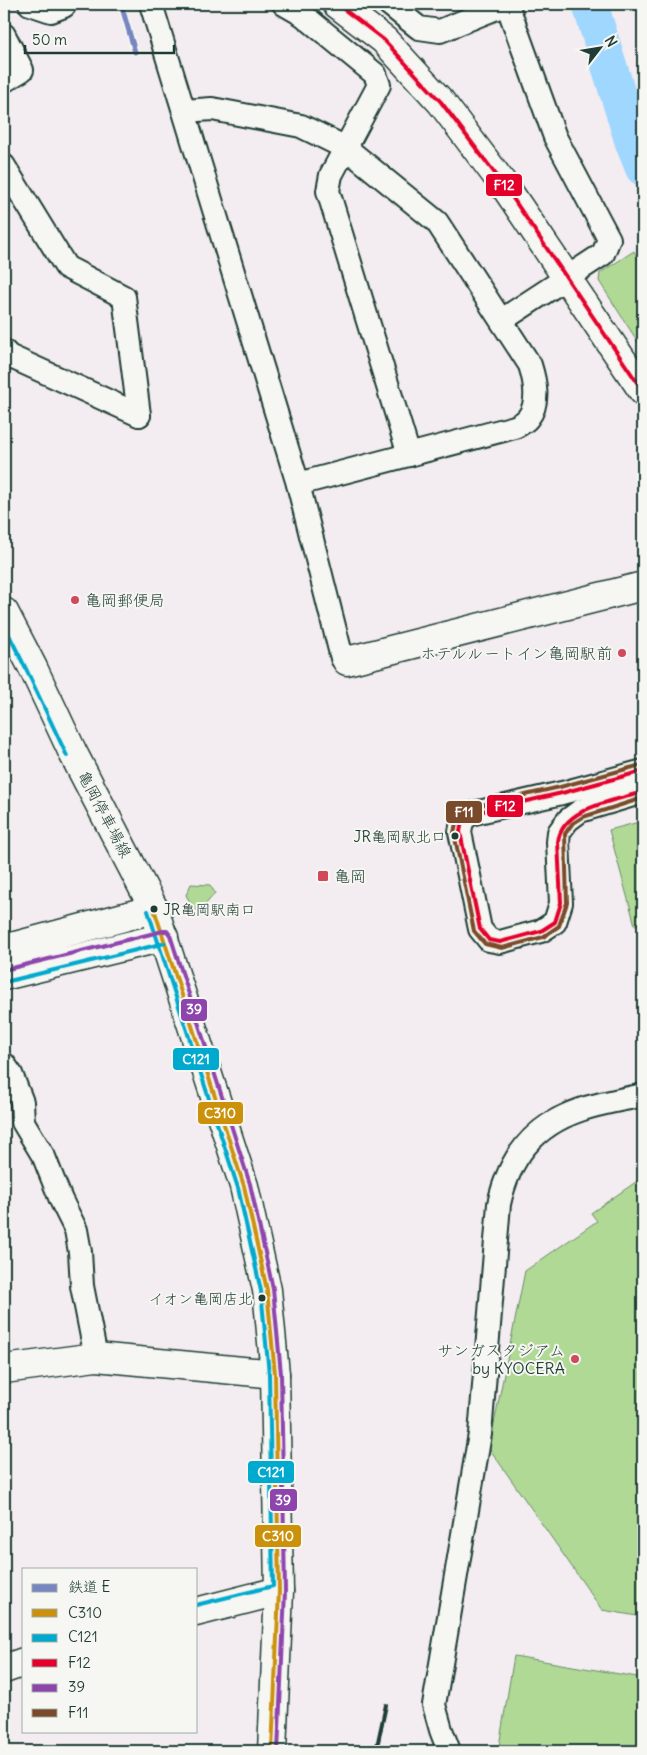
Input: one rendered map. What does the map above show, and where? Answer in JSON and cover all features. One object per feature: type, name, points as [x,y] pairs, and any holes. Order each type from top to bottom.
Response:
[{"type":"street","points":[[30,4],[51,11],[65,4]]},
{"type":"street","points":[[151,4],[298,484],[342,658],[347,661],[643,586]]},
{"type":"street","points":[[284,4],[303,15],[375,74],[379,86],[331,175],[328,191],[409,455]]},
{"type":"street","points":[[337,4],[384,40],[441,102],[506,188],[567,276],[643,392]]},
{"type":"street","points":[[388,4],[419,28],[440,31],[507,4],[555,137],[608,239],[603,254],[502,320]]},
{"type":"street","points":[[4,35],[22,70],[4,81]]},
{"type":"street","points":[[184,111],[212,109],[300,126],[346,148],[437,222],[530,365],[536,382],[535,402],[528,418],[515,427],[298,484]]},
{"type":"street","points":[[4,166],[66,267],[124,297],[139,415],[9,356],[4,351]]},
{"type":"street","name":"亀岡停車場線","points":[[4,612],[73,752],[154,909],[244,1186],[267,1290],[275,1374],[279,1591],[272,1751]]},
{"type":"street","points":[[643,771],[562,793],[470,814],[462,821],[460,832],[480,929],[489,940],[500,942],[541,932],[555,922],[561,903],[559,832],[568,820],[580,811],[643,792]]},
{"type":"street","points":[[4,949],[154,909]]},
{"type":"street","points":[[4,976],[164,937]]},
{"type":"street","points":[[4,1064],[22,1102],[23,1122],[44,1157],[61,1200],[76,1230],[80,1252],[82,1286],[96,1357]]},
{"type":"street","points":[[449,1751],[440,1730],[434,1705],[480,1434],[499,1204],[504,1183],[524,1147],[540,1132],[560,1119],[580,1110],[643,1095]]},
{"type":"street","points":[[4,1369],[96,1357],[275,1374]]},
{"type":"street","points":[[198,1611],[279,1591]]},
{"type":"street","points":[[4,1669],[22,1663]]},
{"type":"green space","points":[[634,251],[643,269],[643,350],[599,281],[600,273]]},
{"type":"green space","points":[[643,821],[643,923],[635,925],[609,830]]},
{"type":"green space","points":[[191,884],[210,885],[215,893],[205,905],[195,911],[186,895]]},
{"type":"green space","name":"サンガスタジアム by KYOCERA","points":[[643,1177],[643,1617],[602,1610],[489,1448],[525,1271],[597,1221],[591,1213]]},
{"type":"green space","points":[[514,1656],[643,1678],[643,1751],[532,1751],[499,1746]]},
{"type":"waterway","points":[[590,4],[633,143],[643,168]]},
{"type":"railway","points":[[376,1751],[386,1705]]},
{"type":"rail line","name":"E","points":[[121,4],[135,52]]},
{"type":"transit line","name":"F12","points":[[337,4],[384,40],[441,102],[506,188],[643,391]]},
{"type":"transit line","name":"C121","points":[[4,625],[67,756]]},
{"type":"transit line","name":"F11","points":[[641,765],[560,787],[468,808],[457,818],[454,833],[474,931],[485,944],[502,948],[543,937],[559,926],[567,903],[565,834],[572,824],[583,817],[643,798]]},
{"type":"transit line","name":"F12","points":[[643,771],[562,793],[470,814],[462,821],[460,832],[480,929],[489,940],[500,942],[541,931],[555,922],[561,903],[558,842],[562,830],[579,813],[592,807],[643,792]]},
{"type":"transit line","name":"C310","points":[[154,909],[244,1186],[267,1290],[275,1374],[279,1591],[272,1751]]},
{"type":"transit line","name":"C121","points":[[148,911],[238,1188],[261,1291],[269,1374],[273,1586],[198,1605]]},
{"type":"transit line","name":"39","points":[[4,970],[163,931],[167,931],[170,935],[250,1184],[273,1289],[281,1374],[285,1591],[278,1751]]},
{"type":"transit line","name":"C121","points":[[5,982],[165,943]]},
{"type":"place","name":"亀岡郵便局","points":[[75,600]]},
{"type":"place","name":"ホテルルートイン亀岡駅前","points":[[622,653]]},
{"type":"place","name":"JR亀岡駅北口","points":[[455,836]]},
{"type":"place","name":"亀岡","points":[[323,876]]},
{"type":"place","name":"JR亀岡駅南口","points":[[154,909]]},
{"type":"place","name":"イオン亀岡店北","points":[[262,1298]]},
{"type":"place","name":"サンガスタジアム by KYOCERA","points":[[575,1359]]}]
